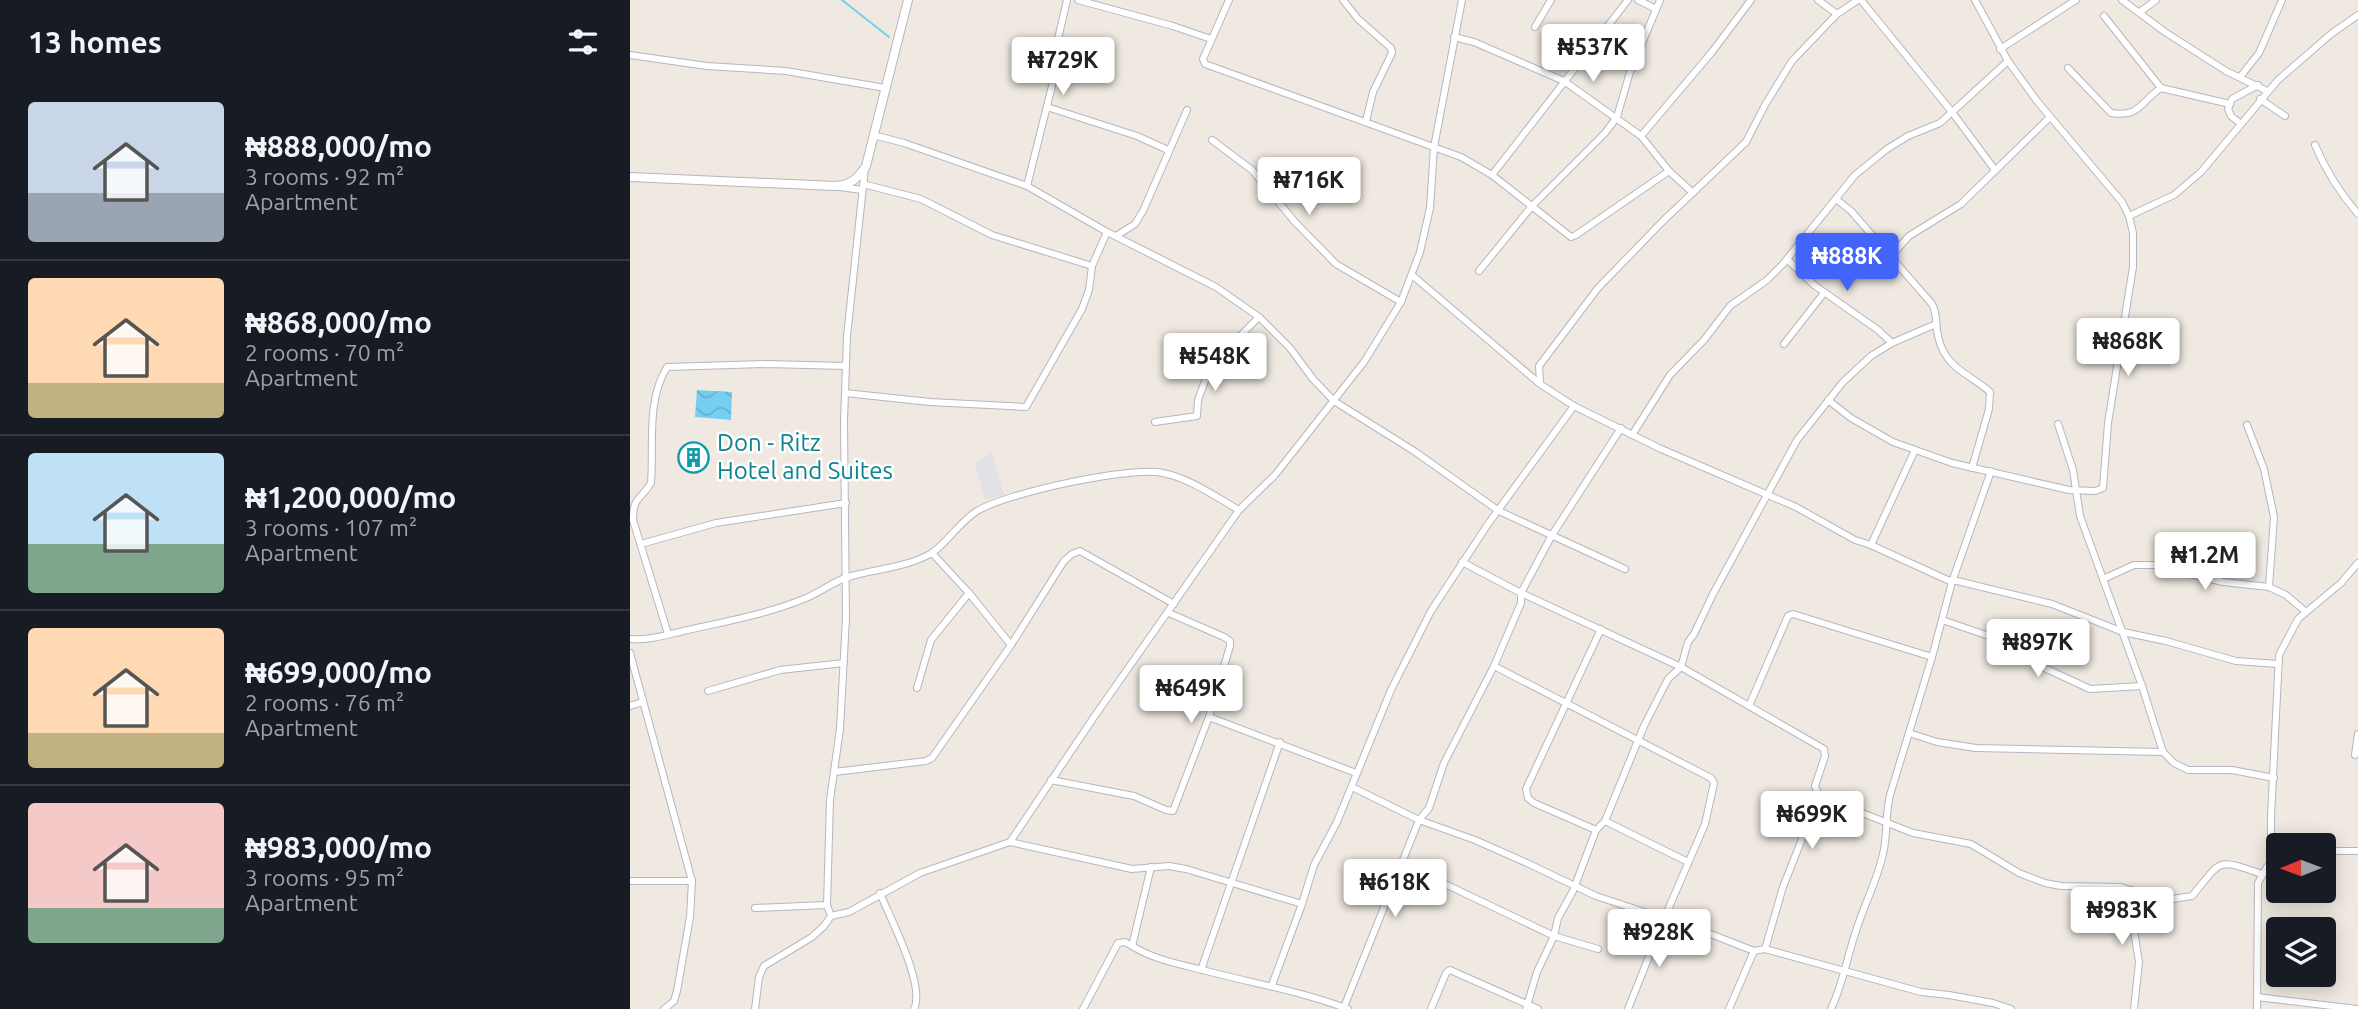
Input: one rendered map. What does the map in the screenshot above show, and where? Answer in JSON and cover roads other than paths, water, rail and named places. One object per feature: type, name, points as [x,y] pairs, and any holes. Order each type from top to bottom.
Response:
[{"type":"street","points":[[831,916],[827,905],[830,800],[840,729],[844,663],[845,393],[848,323],[862,187],[884,88],[908,0]]},
{"type":"street","points":[[1027,186],[1053,82],[1060,24],[1067,0]]},
{"type":"street","points":[[1229,0],[1203,59],[1206,65],[1461,157],[1492,175],[1567,236],[1573,237],[1669,171]]},
{"type":"street","points":[[1343,0],[1358,19],[1391,48],[1392,53],[1373,92],[1366,121]]},
{"type":"street","points":[[1010,842],[1023,827],[1051,780],[1239,510],[1275,475],[1334,401],[1364,362],[1401,302],[1420,252],[1430,208],[1434,147],[1462,0]]},
{"type":"street","points":[[1535,27],[1552,0]]},
{"type":"street","points":[[1492,175],[1628,0]]},
{"type":"street","points":[[1638,0],[1656,9]]},
{"type":"street","points":[[1479,271],[1532,206],[1605,133],[1617,117],[1630,72],[1660,0]]},
{"type":"street","points":[[1641,136],[1712,52],[1751,0]]},
{"type":"street","points":[[1818,0],[1837,14]]},
{"type":"street","points":[[1541,384],[1539,366],[1579,311],[1619,266],[1746,142],[1792,61],[1837,14],[1860,0],[1952,112],[1995,170]]},
{"type":"street","points":[[1828,400],[1851,418],[1893,442],[1952,463],[2078,491],[2103,488],[2108,423],[2133,267],[2133,233],[2129,216],[2122,202],[2050,117],[2008,61],[1975,0]]},
{"type":"street","points":[[2000,49],[2076,0]]},
{"type":"street","points":[[2122,0],[2165,32],[2227,71],[2267,90]]},
{"type":"street","points":[[2140,12],[2155,0]]},
{"type":"street","points":[[2240,77],[2259,53],[2282,0]]},
{"type":"street","points":[[1083,1],[1173,26],[1211,40]]},
{"type":"street","points":[[2129,216],[2174,195],[2201,172],[2267,90],[2331,34],[2358,15]]},
{"type":"street","points":[[2105,16],[2161,88],[2230,104]]},
{"type":"street","points":[[1454,37],[1474,42],[1564,82],[1641,136],[1669,171],[1693,193]]},
{"type":"street","points":[[630,55],[706,66],[786,71],[884,88]]},
{"type":"street","points":[[1632,435],[1670,374],[1704,340],[1730,306],[1767,280],[1787,259],[1855,175],[1908,136],[1940,123],[2008,61]]},
{"type":"street","points":[[2068,68],[2111,113],[2130,114],[2161,88]]},
{"type":"street","points":[[2241,124],[2231,116],[2228,109],[2232,99],[2258,85]]},
{"type":"street","points":[[2260,99],[2285,116]]},
{"type":"street","points":[[1047,107],[1138,136],[1168,150]]},
{"type":"street","points":[[1116,236],[1135,223],[1143,211],[1186,110]]},
{"type":"street","points":[[1891,256],[1909,236],[1961,204],[2050,117]]},
{"type":"street","points":[[873,135],[904,143],[1027,186],[1107,232],[1216,287],[1259,317],[1290,348],[1313,379],[1334,401],[1414,451],[1499,511],[1625,569]]},
{"type":"street","points":[[1212,140],[1252,170],[1295,222],[1336,264],[1401,302]]},
{"type":"street","points":[[2315,145],[2334,183],[2358,214]]},
{"type":"street","points":[[835,186],[844,186],[855,180],[866,166]]},
{"type":"street","points":[[630,177],[862,187],[921,199],[992,235],[1092,266]]},
{"type":"street","points":[[1836,199],[1851,211],[1932,304],[1937,314],[1938,337],[1949,360],[1961,373],[1990,392],[1989,409],[1972,468]]},
{"type":"street","points":[[845,393],[930,402],[1026,407],[1082,309],[1089,289],[1092,266],[1107,232]]},
{"type":"street","points":[[1787,259],[1824,293],[1878,330],[1892,343]]},
{"type":"street","points":[[1412,275],[1541,384],[1574,406],[1727,479],[1767,493],[1855,540],[1952,581],[2052,604],[2123,632],[2236,661],[2278,664]]},
{"type":"street","points":[[1784,344],[1824,293]]},
{"type":"street","points":[[1155,422],[1196,416],[1198,400],[1212,365],[1259,317]]},
{"type":"street","points":[[1526,1007],[1537,972],[1554,936],[1558,918],[1596,830],[1605,821],[1638,738],[1668,679],[1681,667],[1688,642],[1797,440],[1843,382],[1871,356],[1892,343],[1936,324]]},
{"type":"street","points":[[668,634],[633,520],[633,508],[638,496],[651,483],[651,434],[655,395],[667,367],[767,364],[846,366]]},
{"type":"street","points":[[1272,985],[1314,865],[1338,822],[1391,690],[1431,611],[1462,562],[1574,406]]},
{"type":"street","points":[[2057,424],[2073,470],[2080,516],[2163,752],[2188,770],[2231,770],[2274,778]]},
{"type":"street","points":[[2247,425],[2264,469],[2275,523],[2269,587]]},
{"type":"street","points":[[1083,1009],[1118,943],[1125,942],[1144,953],[1201,970],[1272,985],[1346,1008],[1419,820],[1429,808],[1448,753],[1494,666],[1521,603],[1521,593],[1552,535],[1621,428]]},
{"type":"street","points":[[1871,545],[1915,450]]},
{"type":"street","points":[[630,639],[639,640],[668,634],[777,608],[821,592],[845,577],[881,570],[932,553],[959,524],[976,511],[1002,499],[1133,471],[1164,473],[1239,510]]},
{"type":"street","points":[[1831,1009],[1839,992],[1843,970],[1866,901],[1878,874],[1886,839],[1888,803],[1952,581],[1991,471]]},
{"type":"street","points":[[641,544],[716,523],[846,503]]},
{"type":"street","points":[[834,772],[926,761],[932,758],[1011,645],[1064,561],[1072,554],[1080,551],[1174,604]]},
{"type":"street","points":[[932,553],[1011,645]]},
{"type":"street","points":[[1462,562],[1521,593],[1681,667],[1824,749],[1825,756],[1815,786],[1819,796],[1783,887],[1765,949]]},
{"type":"street","points":[[2272,833],[2279,655],[2298,619],[2342,583],[2358,563]]},
{"type":"street","points":[[2104,579],[2142,564],[2223,582],[2269,587],[2286,595],[2306,612]]},
{"type":"street","points":[[918,688],[932,640],[969,593]]},
{"type":"street","points":[[1051,780],[1134,796],[1173,811],[1209,717],[1230,641],[1169,613]]},
{"type":"street","points":[[1749,706],[1788,617],[1793,614],[1932,657]]},
{"type":"street","points":[[1942,620],[1989,636],[2024,654],[2038,665],[2090,689],[2142,686]]},
{"type":"street","points":[[1596,830],[1534,803],[1526,793],[1601,629]]},
{"type":"street","points":[[630,653],[692,881],[690,917],[677,991],[674,1001],[664,1009]]},
{"type":"street","points":[[708,691],[780,670],[844,663]]},
{"type":"street","points":[[1494,666],[1638,738],[1714,782],[1705,824],[1628,1009]]},
{"type":"street","points":[[630,706],[643,702]]},
{"type":"street","points":[[1209,717],[1356,773]]},
{"type":"street","points":[[1909,733],[1937,742],[1976,748],[2163,752]]},
{"type":"street","points":[[2355,755],[2358,734]]},
{"type":"street","points":[[1201,970],[1280,742]]},
{"type":"street","points":[[1352,787],[1419,820],[1485,845],[1595,896],[1754,951],[1765,949],[1921,992],[1993,1003],[2011,1009]]},
{"type":"street","points":[[1819,796],[1913,833],[1971,844],[2019,873],[2061,886],[2121,887],[2153,902],[2192,896],[2218,865],[2227,862],[2262,874]]},
{"type":"street","points":[[1605,821],[1688,862]]},
{"type":"street","points":[[755,1009],[759,977],[764,967],[812,937],[831,916],[849,912],[920,873],[1010,842],[1132,869],[1169,866],[1186,869],[1302,904]]},
{"type":"street","points":[[2336,851],[2358,851]]},
{"type":"street","points":[[1403,864],[1554,936],[1598,949]]},
{"type":"street","points":[[1132,946],[1151,867]]},
{"type":"street","points":[[2257,1009],[2257,892],[2262,874],[2266,870]]},
{"type":"street","points":[[630,881],[692,881]]},
{"type":"street","points":[[880,893],[915,977],[918,993],[915,1009]]},
{"type":"street","points":[[2134,1009],[2139,962],[2134,931],[2153,902]]},
{"type":"street","points":[[755,908],[827,905]]},
{"type":"street","points":[[1729,1009],[1754,951]]},
{"type":"street","points":[[1431,1009],[1450,970],[1526,1007],[1538,1009]]},
{"type":"street","points":[[2257,997],[2357,1009]]},
{"type":"water","points":[[697,390],[732,392],[731,420],[695,417]]},
{"type":"waterway","points":[[842,0],[889,37]]},
{"type":"place","name":"Don - Ritz Hotel and Suites","points":[[694,457]]}]
